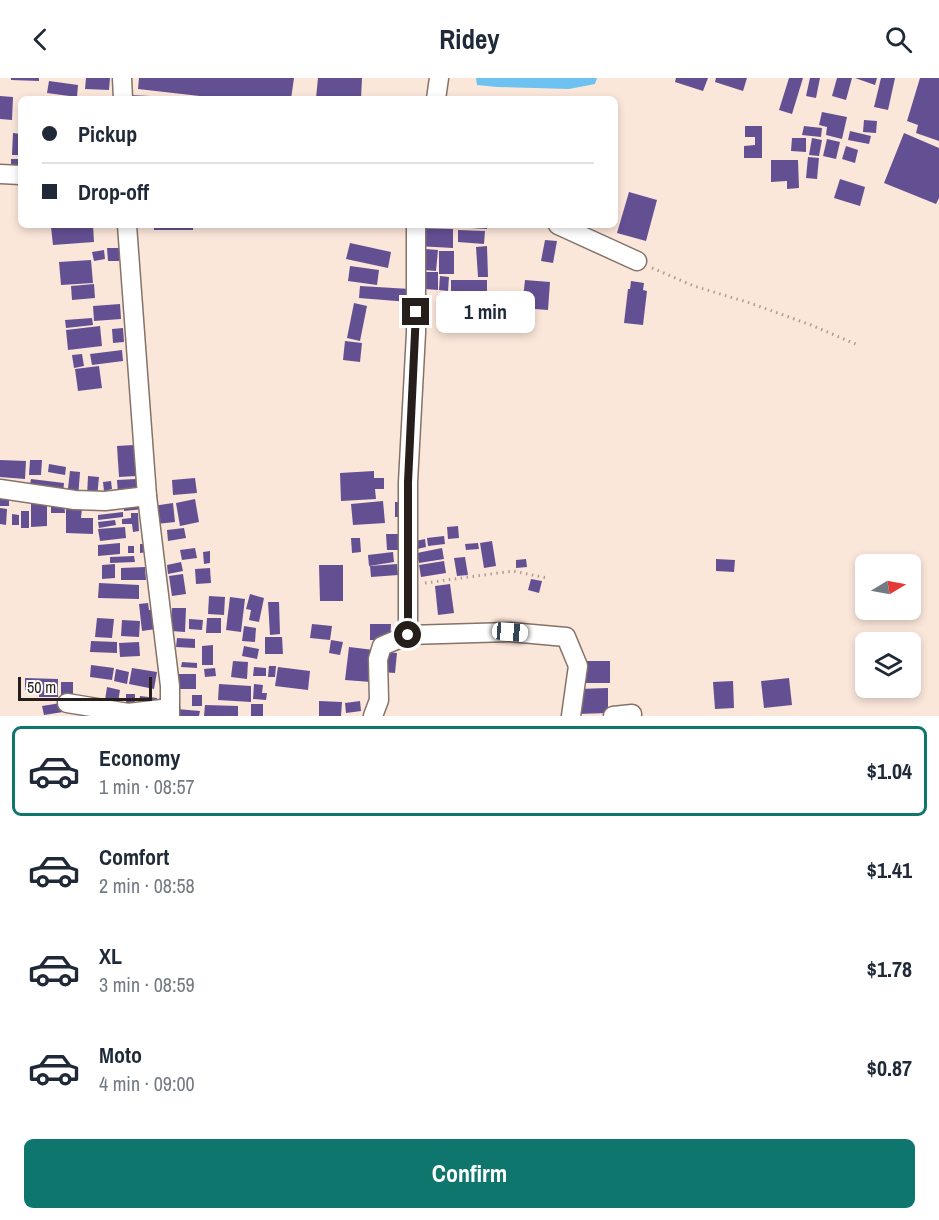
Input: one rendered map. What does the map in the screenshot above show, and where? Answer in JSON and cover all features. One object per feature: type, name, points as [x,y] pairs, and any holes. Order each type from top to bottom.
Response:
[{"type":"street","points":[[122,78],[123,96]]},
{"type":"street","points":[[436,96],[439,78]]},
{"type":"street","points":[[0,174],[18,175]]},
{"type":"street","points":[[67,702],[128,713],[170,712],[170,686],[147,496],[127,228]]},
{"type":"street","points":[[408,635],[408,482],[416,333],[416,228]]},
{"type":"street","points":[[565,228],[637,261]]},
{"type":"street","points":[[0,489],[75,500],[105,501],[147,496]]},
{"type":"street","points":[[373,716],[379,700],[378,659],[382,646],[408,635],[510,632],[566,637],[578,666],[571,716]]},
{"type":"street","points":[[613,716],[632,714]]},
{"type":"path","points":[[637,261],[694,286],[801,321],[858,345]]},
{"type":"path","points":[[409,585],[513,571],[546,578]]},
{"type":"water","points":[[476,78],[597,78],[595,84],[569,89],[477,85]]},
{"type":"building","points":[[11,78],[39,78],[39,81],[11,80]]},
{"type":"building","points":[[86,78],[110,78],[109,90],[85,89]]},
{"type":"building","points":[[139,78],[294,78],[291,96],[200,96],[138,89]]},
{"type":"building","points":[[318,78],[362,78],[361,96],[316,96]]},
{"type":"building","points":[[676,78],[708,78],[703,91],[675,82]]},
{"type":"building","points":[[716,78],[747,78],[743,91],[715,82]]},
{"type":"building","points":[[789,78],[803,78],[792,114],[779,110]]},
{"type":"building","points":[[810,78],[820,78],[816,98],[806,96]]},
{"type":"building","points":[[837,78],[852,78],[846,100],[832,96]]},
{"type":"building","points":[[855,78],[877,78],[875,85]]},
{"type":"building","points":[[881,78],[895,78],[888,110],[874,107]]},
{"type":"building","points":[[920,78],[939,78],[939,141],[916,133],[918,125],[907,121]]},
{"type":"building","points":[[49,81],[78,85],[77,96],[47,93]]},
{"type":"building","points":[[0,96],[13,97],[12,120],[0,119]]},
{"type":"building","points":[[822,112],[847,117],[842,139],[826,135],[827,127],[819,125]]},
{"type":"building","points":[[864,120],[877,121],[876,133],[863,132]]},
{"type":"building","points":[[745,126],[762,126],[762,158],[744,158],[744,146],[755,145],[755,137],[745,137]]},
{"type":"building","points":[[804,126],[822,128],[821,137],[802,135]]},
{"type":"building","points":[[850,131],[871,136],[869,144],[848,140]]},
{"type":"building","points":[[13,133],[18,134],[18,155],[12,155]]},
{"type":"building","points":[[904,133],[939,148],[939,198],[936,204],[884,183]]},
{"type":"building","points":[[792,138],[806,138],[806,152],[791,151]]},
{"type":"building","points":[[812,138],[822,140],[819,156],[809,155]]},
{"type":"building","points":[[827,139],[840,142],[836,159],[823,156]]},
{"type":"building","points":[[846,146],[858,150],[855,163],[842,159]]},
{"type":"building","points":[[808,157],[819,158],[817,179],[806,178]]},
{"type":"building","points":[[11,159],[18,159],[18,169],[11,169]]},
{"type":"building","points":[[771,160],[798,160],[799,188],[787,189],[787,181],[771,182]]},
{"type":"building","points":[[840,179],[865,187],[860,206],[834,198]]},
{"type":"building","points":[[629,192],[657,200],[646,241],[617,233]]},
{"type":"building","points":[[51,228],[93,228],[94,242],[53,245]]},
{"type":"building","points":[[154,228],[193,228],[193,230],[154,230]]},
{"type":"building","points":[[417,228],[453,229],[453,248],[417,246]]},
{"type":"building","points":[[458,230],[485,231],[484,244],[458,242]]},
{"type":"building","points":[[545,240],[557,241],[553,263],[541,261]]},
{"type":"building","points":[[350,243],[391,252],[388,268],[346,259]]},
{"type":"building","points":[[487,246],[488,277],[478,277],[476,247]]},
{"type":"building","points":[[107,248],[119,248],[119,261],[108,261]]},
{"type":"building","points":[[425,249],[438,250],[436,271],[424,270]]},
{"type":"building","points":[[104,250],[105,259],[94,261],[92,252]]},
{"type":"building","points":[[439,251],[454,251],[454,274],[439,274]]},
{"type":"building","points":[[91,260],[93,283],[61,285],[59,262]]},
{"type":"building","points":[[350,266],[379,270],[377,285],[348,281]]},
{"type":"building","points":[[425,272],[438,272],[438,290],[425,289]]},
{"type":"building","points":[[440,276],[449,277],[448,291],[439,290]]},
{"type":"building","points":[[451,280],[487,280],[487,294],[451,293]]},
{"type":"building","points":[[525,280],[550,282],[548,310],[522,308]]},
{"type":"building","points":[[631,281],[644,283],[643,290],[647,291],[643,325],[624,323]]},
{"type":"building","points":[[94,284],[95,298],[72,300],[71,286]]},
{"type":"building","points":[[360,286],[410,289],[409,302],[359,298]]},
{"type":"building","points":[[354,303],[367,306],[360,341],[347,338]]},
{"type":"building","points":[[120,304],[121,319],[94,321],[93,306]]},
{"type":"building","points":[[92,318],[93,325],[66,328],[65,320]]},
{"type":"building","points":[[100,326],[102,346],[68,350],[66,330]]},
{"type":"building","points":[[123,328],[124,342],[113,343],[112,329]]},
{"type":"building","points":[[345,341],[362,343],[360,362],[343,360]]},
{"type":"building","points":[[122,350],[123,361],[92,365],[90,354]]},
{"type":"building","points":[[82,354],[84,366],[74,368],[72,355]]},
{"type":"building","points":[[99,366],[102,388],[78,391],[75,369]]},
{"type":"building","points":[[134,445],[136,476],[119,477],[117,446]]},
{"type":"building","points":[[0,460],[26,461],[25,479],[0,477]]},
{"type":"building","points":[[30,460],[42,460],[41,475],[29,475]]},
{"type":"building","points":[[49,464],[66,467],[65,475],[48,472]]},
{"type":"building","points":[[70,471],[80,472],[78,498],[67,497]]},
{"type":"building","points":[[374,471],[374,478],[384,478],[384,489],[375,489],[376,499],[341,501],[340,473]]},
{"type":"building","points":[[88,476],[99,477],[97,497],[87,496]]},
{"type":"building","points":[[195,478],[197,493],[173,495],[172,480]]},
{"type":"building","points":[[31,479],[64,483],[63,493],[29,489]]},
{"type":"building","points":[[136,479],[136,493],[118,494],[117,480]]},
{"type":"building","points":[[111,481],[112,489],[104,491],[103,482]]},
{"type":"building","points":[[0,498],[9,498],[9,506],[0,506]]},
{"type":"building","points":[[195,499],[199,522],[180,526],[176,503]]},
{"type":"building","points":[[31,500],[47,500],[47,526],[31,527]]},
{"type":"building","points":[[64,500],[65,513],[51,513],[51,501]]},
{"type":"building","points":[[383,501],[385,523],[353,525],[351,504]]},
{"type":"building","points":[[142,502],[143,509],[124,511],[124,503]]},
{"type":"building","points":[[395,502],[404,502],[404,517],[395,517]]},
{"type":"building","points":[[173,503],[175,522],[156,524],[153,506]]},
{"type":"building","points":[[0,508],[7,509],[6,525],[0,524]]},
{"type":"building","points":[[66,508],[82,508],[81,518],[93,518],[93,534],[66,533]]},
{"type":"building","points":[[21,511],[29,511],[29,528],[21,528]]},
{"type":"building","points":[[123,512],[123,517],[98,520],[98,515]]},
{"type":"building","points":[[131,513],[138,513],[139,531],[133,532],[132,524],[122,524],[122,519],[131,518]]},
{"type":"building","points":[[12,514],[19,515],[19,525],[12,525]]},
{"type":"building","points":[[115,520],[116,525],[99,528],[98,522]]},
{"type":"building","points":[[458,526],[459,538],[448,539],[447,527]]},
{"type":"building","points":[[125,527],[126,538],[100,541],[98,529]]},
{"type":"building","points":[[184,528],[186,538],[168,541],[167,530]]},
{"type":"building","points":[[386,534],[403,534],[404,550],[387,550]]},
{"type":"building","points":[[444,536],[445,544],[428,546],[427,538]]},
{"type":"building","points":[[351,538],[360,538],[361,552],[352,553]]},
{"type":"building","points":[[425,539],[426,547],[413,550],[411,542]]},
{"type":"building","points":[[492,541],[496,566],[484,568],[480,543]]},
{"type":"building","points":[[120,543],[120,554],[98,556],[98,545]]},
{"type":"building","points":[[478,543],[479,549],[466,550],[465,544]]},
{"type":"building","points":[[140,544],[147,544],[148,552],[140,553]]},
{"type":"building","points":[[128,546],[134,546],[134,553],[128,553]]},
{"type":"building","points":[[195,548],[197,558],[182,560],[180,550]]},
{"type":"building","points":[[442,548],[444,559],[419,563],[417,553]]},
{"type":"building","points":[[210,551],[210,563],[204,564],[203,552]]},
{"type":"building","points":[[393,552],[394,562],[369,566],[368,555]]},
{"type":"building","points":[[134,556],[135,562],[110,563],[110,557]]},
{"type":"building","points":[[465,557],[468,575],[457,576],[454,558]]},
{"type":"building","points":[[526,559],[527,567],[516,568],[516,560]]},
{"type":"building","points":[[716,559],[735,560],[734,572],[716,571]]},
{"type":"building","points":[[444,561],[446,573],[421,577],[419,565]]},
{"type":"building","points":[[181,562],[183,571],[168,574],[167,565]]},
{"type":"building","points":[[115,564],[115,578],[102,579],[102,565]]},
{"type":"building","points":[[397,564],[398,575],[371,577],[370,566]]},
{"type":"building","points":[[319,565],[343,565],[343,601],[320,601]]},
{"type":"building","points":[[145,567],[146,580],[121,580],[121,568]]},
{"type":"building","points":[[210,568],[211,583],[196,584],[195,569]]},
{"type":"building","points":[[183,574],[186,594],[172,596],[169,576]]},
{"type":"building","points":[[531,579],[542,581],[539,593],[528,590]]},
{"type":"building","points":[[99,583],[139,585],[139,599],[98,598]]},
{"type":"building","points":[[450,584],[454,613],[438,615],[435,586]]},
{"type":"building","points":[[250,594],[264,598],[259,622],[249,620],[251,610],[246,609]]},
{"type":"building","points":[[209,596],[225,597],[224,615],[208,614]]},
{"type":"building","points":[[230,597],[245,599],[241,632],[226,630]]},
{"type":"building","points":[[268,602],[279,602],[280,634],[270,635]]},
{"type":"building","points":[[148,603],[149,610],[154,609],[156,629],[142,631],[139,604]]},
{"type":"building","points":[[172,608],[186,608],[185,632],[171,631]]},
{"type":"building","points":[[97,618],[114,619],[112,638],[95,637]]},
{"type":"building","points":[[207,618],[221,618],[221,633],[206,633]]},
{"type":"building","points":[[189,619],[203,620],[202,630],[189,629]]},
{"type":"building","points":[[122,620],[140,621],[139,637],[121,636]]},
{"type":"building","points":[[312,624],[332,626],[330,640],[310,638]]},
{"type":"building","points":[[370,624],[391,624],[390,640],[370,640]]},
{"type":"building","points":[[244,626],[256,628],[255,642],[242,641]]},
{"type":"building","points":[[265,637],[282,637],[283,654],[265,654]]},
{"type":"building","points":[[177,638],[195,639],[195,648],[176,647]]},
{"type":"building","points":[[331,640],[343,642],[340,655],[329,653]]},
{"type":"building","points":[[91,641],[117,642],[117,653],[90,652]]},
{"type":"building","points":[[139,642],[140,656],[120,657],[119,643]]},
{"type":"building","points":[[213,645],[213,665],[202,665],[202,646]]},
{"type":"building","points":[[244,646],[259,649],[257,659],[242,656]]},
{"type":"building","points":[[349,647],[374,650],[371,682],[345,680]]},
{"type":"building","points":[[383,652],[397,653],[395,673],[381,672]]},
{"type":"building","points":[[233,661],[248,662],[247,679],[231,677]]},
{"type":"building","points":[[586,661],[610,661],[610,683],[586,683]]},
{"type":"building","points":[[182,662],[197,663],[197,668],[181,667]]},
{"type":"building","points":[[91,665],[114,668],[112,680],[90,677]]},
{"type":"building","points":[[269,666],[276,666],[275,677],[268,677]]},
{"type":"building","points":[[254,667],[266,668],[266,676],[253,676]]},
{"type":"building","points":[[278,667],[310,671],[308,690],[275,686]]},
{"type":"building","points":[[132,668],[157,672],[154,689],[129,684]]},
{"type":"building","points":[[215,668],[216,676],[205,677],[204,669]]},
{"type":"building","points":[[116,669],[129,672],[127,684],[114,681]]},
{"type":"building","points":[[175,674],[196,674],[196,689],[175,689]]},
{"type":"building","points":[[25,678],[58,679],[58,697],[39,697],[39,690],[25,690]]},
{"type":"building","points":[[789,678],[792,705],[764,708],[761,681]]},
{"type":"building","points":[[733,681],[734,708],[715,709],[713,682]]},
{"type":"building","points":[[61,682],[73,682],[73,698],[61,698]]},
{"type":"building","points":[[219,684],[251,686],[251,702],[218,700]]},
{"type":"building","points":[[254,684],[263,685],[262,693],[267,693],[266,700],[253,699]]},
{"type":"building","points":[[107,687],[120,690],[118,702],[105,700]]},
{"type":"building","points":[[608,688],[608,713],[578,714],[578,689]]},
{"type":"building","points":[[126,694],[135,694],[135,709],[126,709]]},
{"type":"building","points":[[192,695],[202,695],[202,706],[192,706]]},
{"type":"building","points":[[140,696],[157,698],[155,709],[138,706]]},
{"type":"building","points":[[319,701],[342,702],[341,716],[319,716]]},
{"type":"building","points":[[360,701],[361,711],[346,713],[345,703]]},
{"type":"building","points":[[61,703],[63,712],[44,715],[42,706]]},
{"type":"building","points":[[251,704],[263,704],[263,716],[251,716]]},
{"type":"building","points":[[205,705],[238,706],[238,716],[204,716]]},
{"type":"building","points":[[177,709],[200,711],[199,716],[177,716]]},
{"type":"route","points":[[408,635],[408,482],[416,312]]}]
